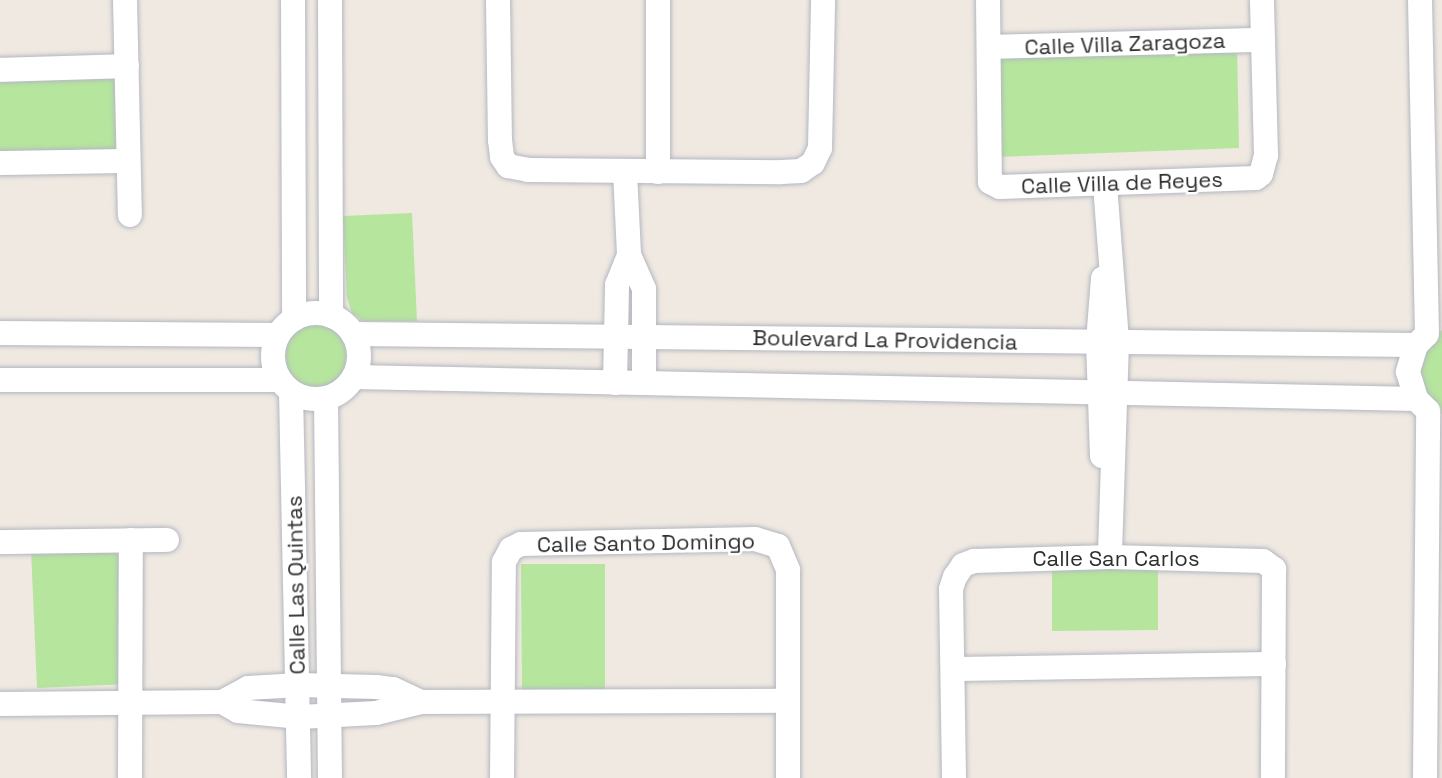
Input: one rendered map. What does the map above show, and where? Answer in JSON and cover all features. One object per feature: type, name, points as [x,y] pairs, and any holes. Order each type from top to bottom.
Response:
[{"type":"street","points":[[125,0],[130,215]]},
{"type":"street","points":[[285,386],[273,365],[286,327],[292,0]]},
{"type":"street","points":[[330,0],[331,316]]},
{"type":"street","points":[[498,0],[500,140],[508,166],[522,170],[625,172],[781,172],[801,171],[813,163],[821,138],[823,0]]},
{"type":"street","points":[[658,0],[658,172]]},
{"type":"street","name":"Calle Villa de Reyes","points":[[988,0],[992,185],[1105,185],[1247,180],[1261,174],[1266,156],[1262,0]]},
{"type":"street","points":[[1420,0],[1429,335],[1408,372],[1429,409],[1425,778]]},
{"type":"street","name":"Calle Villa Zaragoza","points":[[989,47],[1262,40]]},
{"type":"street","points":[[0,70],[127,66]]},
{"type":"street","points":[[0,162],[128,161]]},
{"type":"street","points":[[625,172],[629,255],[644,289],[644,383]]},
{"type":"street","points":[[1105,185],[1111,244],[1107,393],[1102,463],[1110,496],[1110,557]]},
{"type":"street","points":[[615,382],[617,285],[629,255]]},
{"type":"street","points":[[0,333],[286,327],[312,313],[331,316],[353,334],[359,363],[354,377],[338,394],[314,400],[285,386],[0,380]]},
{"type":"street","name":"Boulevard La Providencia","points":[[353,334],[1108,342],[1429,335]]},
{"type":"street","points":[[354,377],[1107,393],[1429,409]]},
{"type":"street","name":"Calle Las Quintas","points":[[285,386],[299,685],[299,778]]},
{"type":"street","name":"Calle Las Quintas","points":[[327,398],[330,778]]},
{"type":"street","name":"Calle Santo Domingo","points":[[502,778],[504,562],[511,549],[521,544],[755,539],[778,546],[788,570],[788,778]]},
{"type":"street","points":[[130,540],[130,778]]},
{"type":"street","points":[[0,542],[167,540]]},
{"type":"street","name":"Calle San Carlos","points":[[954,778],[951,589],[963,565],[974,561],[1110,557],[1269,564],[1275,577],[1273,778]]},
{"type":"street","points":[[954,669],[1274,663]]},
{"type":"street","points":[[222,702],[248,688],[299,685],[393,689],[421,702]]},
{"type":"street","points":[[0,704],[131,701],[222,702],[238,711],[300,717],[402,710],[421,702],[787,700]]},
{"type":"green space","points":[[1237,45],[1239,148],[997,157],[997,53]]},
{"type":"green space","points":[[130,74],[130,172],[0,174],[0,78]]},
{"type":"green space","points":[[412,213],[417,321],[363,321],[352,313],[347,298],[343,216]]},
{"type":"green space","points":[[309,321],[323,321],[342,331],[352,350],[352,364],[342,383],[323,393],[309,393],[290,383],[280,364],[280,350],[290,331]]},
{"type":"green space","points":[[1442,330],[1442,414],[1425,404],[1415,353]]},
{"type":"green space","points":[[127,548],[129,684],[37,688],[31,549]]},
{"type":"green space","points":[[521,564],[605,564],[605,693],[522,693]]},
{"type":"green space","points":[[1158,567],[1158,630],[1052,631],[1052,568]]}]
